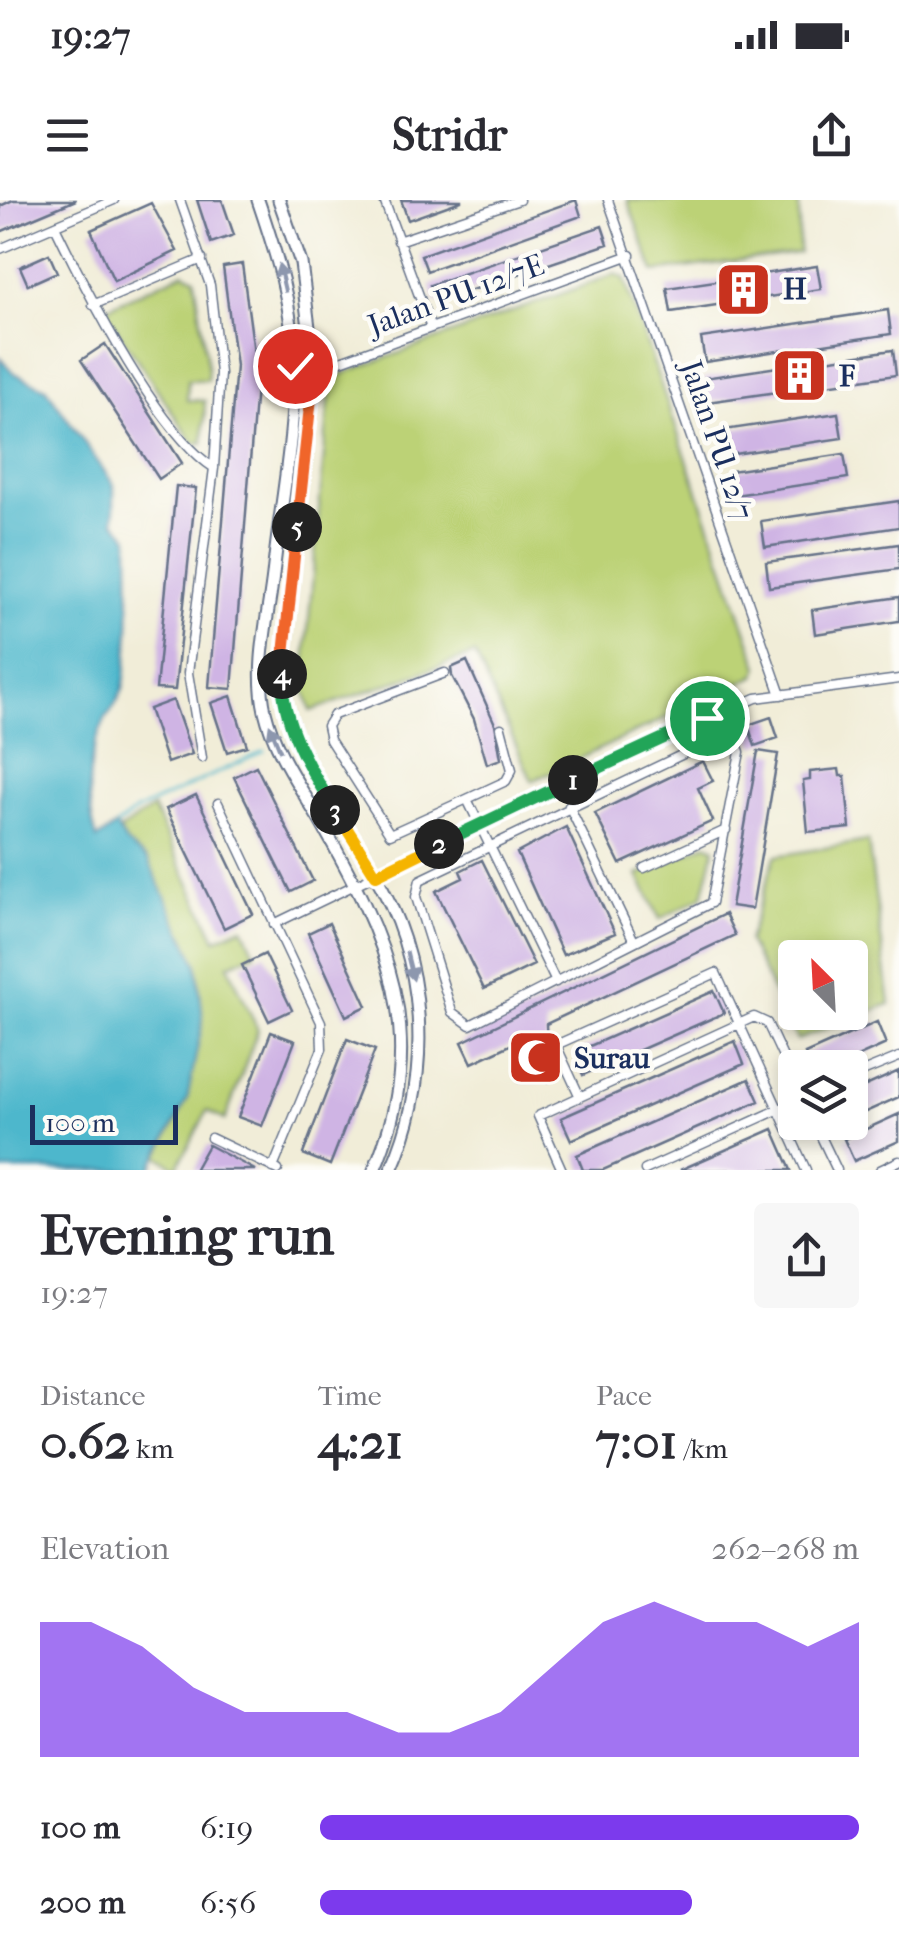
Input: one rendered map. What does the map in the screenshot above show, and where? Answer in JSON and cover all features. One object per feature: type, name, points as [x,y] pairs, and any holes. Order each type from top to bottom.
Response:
[{"type":"main road","points":[[258,200],[284,282],[295,366],[260,686],[276,745],[356,884],[387,963],[400,1020],[402,1063],[396,1107],[374,1170]]},
{"type":"main road","points":[[279,200],[300,264],[314,368],[281,679],[284,700],[314,776],[376,875],[408,955],[421,1010],[412,1109],[392,1170]]},
{"type":"street","points":[[0,249],[114,200]]},
{"type":"street","points":[[180,200],[202,259],[216,321],[220,373],[214,468],[188,674],[202,758]]},
{"type":"street","points":[[384,200],[431,328]]},
{"type":"street","points":[[398,241],[519,200]]},
{"type":"street","name":"Jalan PU 12/7","points":[[608,200],[782,695]]},
{"type":"street","points":[[55,226],[93,305],[188,447],[214,468]]},
{"type":"street","name":"Jalan PU 12/7E","points":[[295,366],[314,368],[630,255]]},
{"type":"street","points":[[93,305],[202,259]]},
{"type":"street","points":[[446,674],[334,714],[327,732],[386,833],[400,832],[506,781],[512,770],[501,728]]},
{"type":"street","points":[[274,924],[480,824],[756,698],[899,679]]},
{"type":"street","points":[[720,713],[721,736]]},
{"type":"street","points":[[721,736],[734,736],[740,752],[711,903],[470,1025],[460,1022],[452,1012],[416,897],[420,880],[569,806],[721,736]]},
{"type":"street","points":[[467,800],[556,982]]},
{"type":"street","points":[[211,1138],[276,1169],[322,1049],[321,1022],[218,803]]},
{"type":"street","points":[[569,806],[634,941]]},
{"type":"street","points":[[644,868],[726,830]]},
{"type":"street","points":[[580,1097],[556,1044],[716,973],[778,1106]]},
{"type":"street","points":[[562,1170],[538,1116],[754,1017],[767,1023],[780,1050]]},
{"type":"street","points":[[868,1070],[899,1057]]},
{"type":"street","points":[[646,1170],[778,1111]]},
{"type":"street","points":[[793,1140],[806,1170]]},
{"type":"street","points":[[823,1140],[837,1170]]},
{"type":"street","points":[[880,1170],[899,1162]]},
{"type":"green space","points":[[627,200],[799,200],[799,253],[654,272]]},
{"type":"green space","points":[[184,272],[195,278],[208,371],[207,380],[188,380],[187,400],[205,401],[203,443],[193,443],[108,316],[108,307]]},
{"type":"green space","points":[[615,274],[624,278],[759,667],[755,676],[532,781],[475,654],[311,711],[304,688],[306,651],[331,378]]},
{"type":"green space","points":[[153,808],[216,939],[243,927],[255,953],[228,965],[258,1030],[225,1120],[207,1111],[177,1168],[158,1156],[187,1100],[148,860],[126,843],[120,830]]},
{"type":"green space","points":[[868,841],[890,1004],[868,1013],[868,940],[778,940],[778,1002],[748,941],[775,856]]},
{"type":"green space","points":[[706,844],[715,848],[703,896],[660,919],[638,875]]},
{"type":"green space","points":[[792,1030],[823,1030],[797,1040]]},
{"type":"water","points":[[0,358],[14,373],[46,388],[114,485],[114,521],[129,537],[127,666],[119,698],[94,747],[91,809],[97,839],[116,826],[126,843],[148,860],[197,964],[203,1020],[187,1100],[150,1170],[0,1170]]},
{"type":"building","points":[[13,200],[76,200],[0,232],[0,206]]},
{"type":"building","points":[[197,200],[222,200],[234,235],[211,243]]},
{"type":"building","points":[[401,200],[461,200],[461,201],[408,220]]},
{"type":"building","points":[[576,200],[581,216],[427,271],[421,255]]},
{"type":"building","points":[[151,203],[177,251],[114,281],[91,230]]},
{"type":"building","points":[[602,226],[608,244],[436,302],[430,285]]},
{"type":"building","points":[[49,254],[57,272],[28,285],[20,267]]},
{"type":"building","points":[[242,264],[257,374],[232,689],[209,687],[236,366],[223,267]]},
{"type":"building","name":"H","points":[[817,266],[821,289],[671,312],[667,288]]},
{"type":"building","points":[[888,310],[891,334],[705,362],[701,338]]},
{"type":"building","points":[[105,344],[182,463],[159,479],[81,360]]},
{"type":"building","name":"F","points":[[893,350],[896,375],[707,402],[704,378]]},
{"type":"building","points":[[838,413],[842,438],[727,455],[724,430]]},
{"type":"building","points":[[844,454],[848,478],[735,495],[731,471]]},
{"type":"building","points":[[176,486],[196,488],[175,690],[156,689]]},
{"type":"building","points":[[899,501],[899,527],[765,547],[761,521]]},
{"type":"building","points":[[899,544],[899,569],[769,587],[766,562]]},
{"type":"building","points":[[899,597],[899,621],[815,634],[812,610]]},
{"type":"building","points":[[467,661],[495,724],[501,759],[487,764],[474,719],[452,676],[451,668]]},
{"type":"building","points":[[231,696],[247,746],[227,752],[211,703]]},
{"type":"building","points":[[173,700],[192,754],[167,763],[149,709]]},
{"type":"building","points":[[771,717],[778,738],[755,746],[748,725]]},
{"type":"building","points":[[758,751],[778,754],[752,909],[731,906]]},
{"type":"building","points":[[703,761],[713,781],[698,788],[713,821],[620,864],[595,813]]},
{"type":"building","points":[[256,766],[313,881],[291,892],[234,777]]},
{"type":"building","points":[[839,769],[840,776],[845,776],[850,828],[808,832],[803,781],[810,780],[810,772]]},
{"type":"building","points":[[196,795],[253,914],[224,928],[166,809]]},
{"type":"building","points":[[566,827],[615,933],[563,955],[517,853]]},
{"type":"building","points":[[482,860],[534,965],[484,989],[436,891],[463,878],[460,871]]},
{"type":"building","points":[[725,914],[735,935],[546,1024],[548,1066],[554,1066],[554,1076],[548,1076],[548,1082],[520,1082],[521,1040],[472,1063],[462,1042]]},
{"type":"building","points":[[329,923],[367,1006],[346,1016],[308,933]]},
{"type":"building","points":[[265,954],[292,1010],[269,1021],[242,965]]},
{"type":"building","points":[[714,991],[724,1013],[583,1075],[574,1053]]},
{"type":"building","points":[[877,1022],[886,1044],[868,1052],[814,1050],[859,1030],[868,1030]]},
{"type":"building","points":[[271,1032],[295,1041],[262,1126],[238,1117]]},
{"type":"building","points":[[347,1039],[375,1050],[330,1165],[303,1154]]},
{"type":"building","points":[[735,1041],[744,1064],[571,1140],[561,1118]]},
{"type":"building","points":[[899,1071],[899,1097],[868,1111],[868,1085]]},
{"type":"building","points":[[749,1079],[759,1101],[603,1170],[583,1170],[577,1155]]},
{"type":"building","points":[[899,1114],[899,1141],[854,1161],[844,1140],[868,1140],[868,1128]]},
{"type":"building","points":[[773,1129],[791,1170],[680,1170]]},
{"type":"building","points":[[208,1145],[255,1170],[194,1170]]},
{"type":"waterway","points":[[116,826],[136,811],[264,751]]},
{"type":"place","name":"H","points":[[744,289]]},
{"type":"place","name":"F","points":[[800,376]]},
{"type":"place","name":"Surau","points":[[535,1058]]},
{"type":"route","points":[[295,366],[314,368],[281,679],[284,700],[314,776],[376,875],[707,718]]}]
